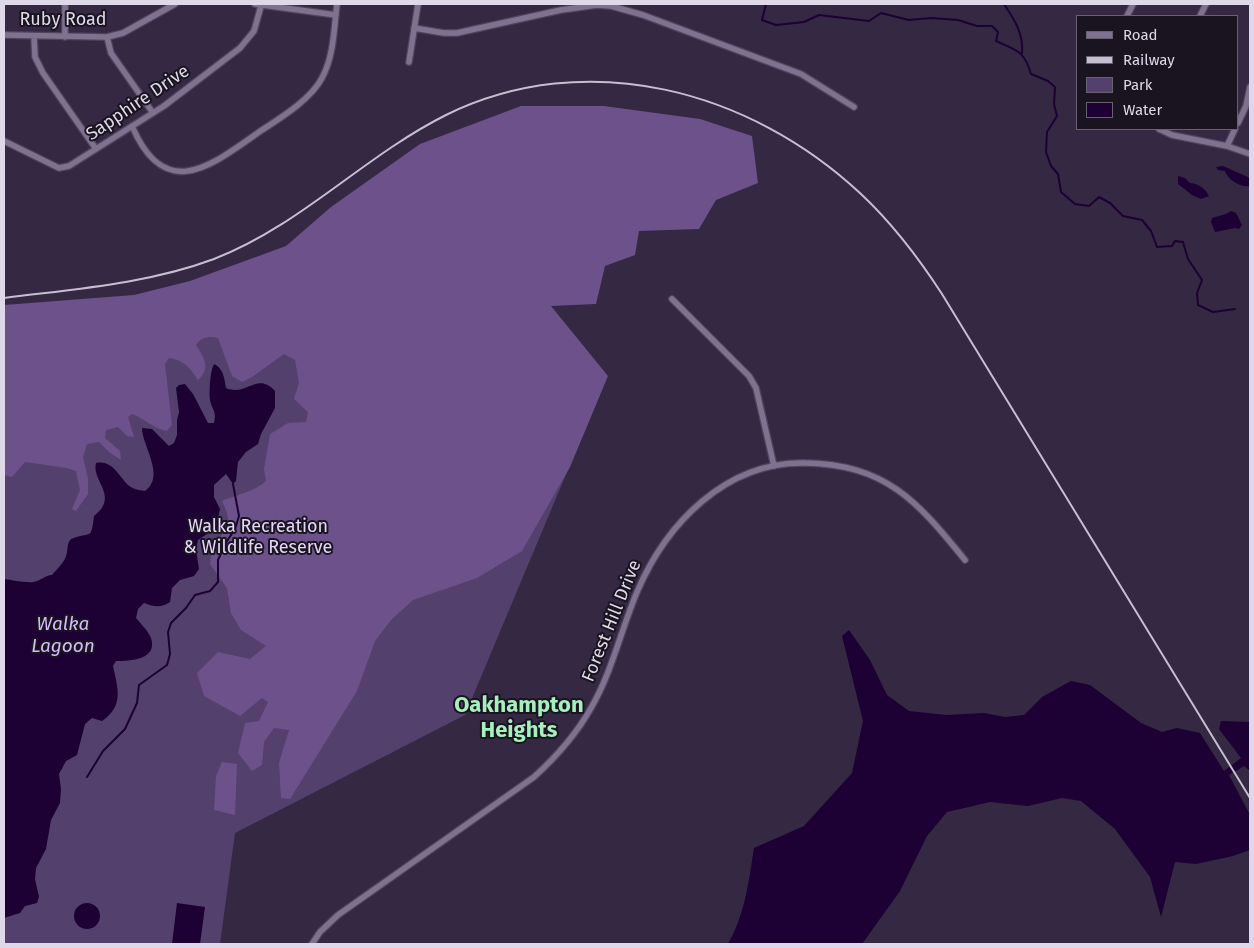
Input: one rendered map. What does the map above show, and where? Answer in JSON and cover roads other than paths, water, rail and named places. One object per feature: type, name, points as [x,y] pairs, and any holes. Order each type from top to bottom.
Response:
[{"type":"street","points":[[65,4],[65,36]]},
{"type":"street","name":"Ruby Road","points":[[4,35],[108,37],[124,32],[175,4]]},
{"type":"street","points":[[132,126],[140,145],[153,160],[166,168],[178,171],[193,171],[214,163],[295,108],[322,79],[331,56],[337,4]]},
{"type":"street","points":[[409,62],[418,4]]},
{"type":"street","points":[[258,5],[336,15]]},
{"type":"street","name":"Sapphire Drive","points":[[4,141],[59,168],[69,166],[186,90],[240,48],[254,31],[258,5]]},
{"type":"street","points":[[414,28],[444,33],[457,33],[560,7],[597,5],[626,8],[801,74],[854,107]]},
{"type":"street","points":[[34,36],[34,57],[43,73],[96,148]]},
{"type":"street","points":[[108,37],[111,53],[152,113]]},
{"type":"street","points":[[1239,121],[1246,106],[1250,87]]},
{"type":"street","points":[[1162,130],[1183,138],[1227,146],[1250,154]]},
{"type":"street","points":[[1227,146],[1235,130]]},
{"type":"street","points":[[672,299],[749,376],[756,388],[774,466]]},
{"type":"street","name":"Forest Hill Drive","points":[[312,944],[320,932],[338,915],[526,783],[547,766],[572,737],[592,707],[637,591],[655,557],[678,525],[702,501],[720,487],[743,475],[774,466],[797,463],[852,468],[877,477],[913,501],[934,521],[965,560]]},
{"type":"water","points":[[1223,166],[1250,178],[1250,186],[1235,183],[1225,171],[1218,170],[1216,167]]},
{"type":"water","points":[[1178,176],[1201,187],[1209,196],[1201,199],[1192,195],[1178,184]]},
{"type":"water","points":[[1231,211],[1236,213],[1242,225],[1239,229],[1215,232],[1211,222],[1212,218]]},
{"type":"water","name":"Walka Lagoon","points":[[214,364],[222,371],[226,388],[233,390],[263,383],[269,385],[275,391],[275,408],[261,434],[258,444],[246,452],[238,462],[236,481],[233,484],[226,474],[214,485],[214,497],[220,509],[217,522],[210,532],[198,540],[196,550],[199,569],[194,576],[180,580],[172,588],[170,602],[157,606],[144,603],[138,609],[136,618],[151,638],[152,645],[150,651],[147,655],[135,660],[116,661],[113,666],[118,690],[114,709],[102,721],[92,718],[85,724],[77,755],[66,761],[59,774],[60,803],[51,820],[46,849],[36,868],[35,879],[39,897],[37,903],[25,906],[20,913],[4,918],[4,579],[33,582],[52,575],[65,558],[71,539],[91,532],[94,516],[105,502],[105,495],[97,476],[96,463],[110,466],[127,484],[138,490],[145,491],[151,485],[153,469],[142,428],[152,429],[169,446],[174,443],[177,435],[179,412],[176,388],[179,385],[185,384],[193,394],[208,423],[214,423],[215,413],[210,400],[210,392]]},
{"type":"water","points":[[849,630],[870,660],[887,695],[909,711],[946,715],[984,713],[1005,717],[1024,715],[1042,697],[1071,681],[1090,685],[1141,723],[1162,732],[1177,728],[1200,733],[1224,771],[1241,758],[1219,729],[1221,721],[1250,722],[1250,771],[1244,766],[1229,775],[1250,815],[1250,850],[1233,856],[1196,864],[1175,862],[1161,917],[1150,877],[1115,829],[1081,801],[1062,798],[1028,806],[990,802],[947,812],[927,836],[900,891],[862,944],[728,944],[739,921],[748,885],[754,848],[804,826],[852,773],[863,721],[842,636]]},
{"type":"water","points":[[87,903],[96,907],[100,916],[96,925],[87,929],[78,925],[74,916],[78,907]]},
{"type":"water","points":[[177,903],[205,907],[200,944],[172,944]]},
{"type":"waterway","points":[[766,4],[762,20],[776,25],[804,22],[819,15],[869,21],[881,13],[909,20],[931,18],[958,20],[977,26],[992,26],[998,32],[996,41],[1019,52],[1026,60],[1031,74],[1048,81],[1055,87],[1054,104],[1057,116],[1047,132],[1046,152],[1051,166],[1058,174],[1061,192],[1075,204],[1089,206],[1099,197],[1110,203],[1123,216],[1142,220],[1151,231],[1157,247],[1172,246],[1175,241],[1183,242],[1188,259],[1202,280],[1197,293],[1198,305],[1213,312],[1235,309]]},
{"type":"waterway","points":[[1004,4],[1020,33],[1022,53]]},
{"type":"waterway","points":[[87,777],[103,751],[125,729],[137,703],[139,685],[167,665],[170,654],[168,632],[171,623],[186,608],[195,595],[210,591],[218,582],[218,560],[225,544],[235,529],[239,516],[233,484]]},
{"type":"railway","points":[[4,298],[137,280],[214,259],[245,245],[304,210],[387,150],[416,132],[446,115],[500,94],[555,84],[610,82],[665,90],[718,105],[769,128],[817,158],[873,205],[924,267],[1250,798]]},
{"type":"district","name":"Oakhampton Heights","points":[[519,718]]},
{"type":"park label","name":"Walka Recreation & Wildlife Reserve","points":[[258,537]]}]
